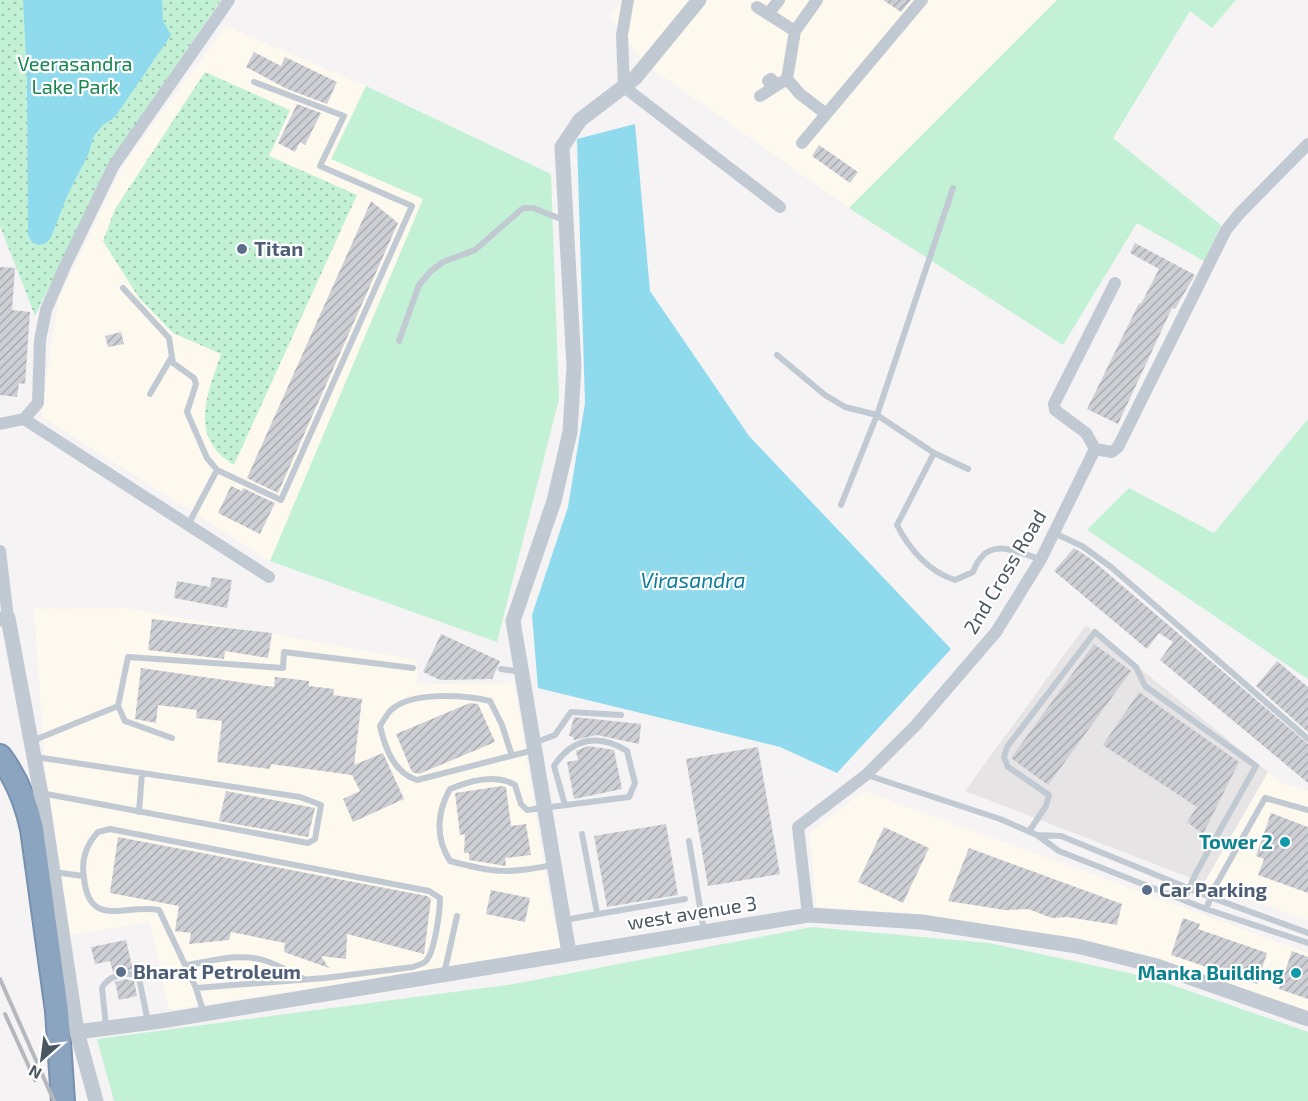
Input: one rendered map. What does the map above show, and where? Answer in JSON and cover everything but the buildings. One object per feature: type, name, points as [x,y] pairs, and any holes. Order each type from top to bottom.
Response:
[{"type":"highway","points":[[0,756],[14,776],[22,794],[32,829],[57,1011],[63,1101]]},
{"type":"highway","points":[[0,781],[16,809],[25,848],[48,1060],[50,1101]]},
{"type":"street","points":[[0,424],[24,419],[38,403],[40,340],[46,310],[114,165],[229,0]]},
{"type":"street","points":[[624,87],[622,34],[628,0]]},
{"type":"street","points":[[569,953],[513,621],[554,501],[570,432],[574,367],[562,147],[580,120],[635,78],[699,0]]},
{"type":"street","points":[[779,0],[763,10],[795,31]]},
{"type":"street","points":[[760,96],[787,79],[795,31],[817,0]]},
{"type":"street","points":[[802,143],[922,0]]},
{"type":"street","points":[[787,79],[800,94],[826,114]]},
{"type":"street","points":[[624,87],[780,207]]},
{"type":"street","points":[[1114,283],[1054,404],[1055,410],[1086,433],[1095,449],[1112,452],[1118,447],[1226,231],[1240,213],[1308,144]]},
{"type":"street","points":[[24,419],[269,577]]},
{"type":"street","name":"2nd Cross Road","points":[[808,915],[798,827],[866,775],[916,725],[996,632],[1041,559],[1095,449]]},
{"type":"street","points":[[0,551],[4,618],[34,757],[77,1032],[96,1101]]},
{"type":"street","name":"west avenue 3","points":[[77,1032],[148,1023],[808,915],[922,922],[1077,946],[1157,966],[1308,1019]]},
{"type":"lane","points":[[123,288],[169,338],[173,363],[195,378],[196,384],[187,412],[207,459],[217,470],[281,500],[412,206],[320,166],[344,116],[254,82]]},
{"type":"lane","points":[[841,506],[877,415],[953,188]]},
{"type":"lane","points":[[399,341],[419,285],[431,271],[443,262],[475,250],[523,208],[533,208],[566,221]]},
{"type":"lane","points":[[777,355],[825,395],[845,408],[877,415],[934,453],[968,469]]},
{"type":"lane","points":[[150,394],[171,358]]},
{"type":"lane","points":[[934,453],[897,525],[904,540],[933,571],[955,580],[974,572],[978,561],[987,550],[998,547],[1041,559]]},
{"type":"lane","points":[[188,525],[217,470]]},
{"type":"lane","points":[[1054,533],[1082,546],[1111,567],[1308,739]]},
{"type":"lane","points":[[1030,830],[1046,806],[1049,795],[1008,767],[1004,757],[1007,747],[1095,632],[1136,667],[1145,686],[1256,766],[1188,888],[1184,900]]},
{"type":"lane","points":[[172,738],[125,721],[118,706],[128,657],[283,668],[284,652],[413,668]]},
{"type":"lane","points":[[501,669],[522,672]]},
{"type":"lane","points":[[512,756],[502,725],[490,701],[471,696],[423,697],[391,710],[380,726],[385,747],[404,776],[417,780],[512,756],[535,746],[555,735],[571,712],[621,714]]},
{"type":"lane","points":[[31,741],[118,706]]},
{"type":"lane","points":[[554,865],[511,873],[482,870],[450,861],[440,846],[440,807],[450,789],[469,781],[507,780],[514,785],[521,804],[527,810],[565,806],[629,797],[635,783],[627,751],[610,741],[575,743],[562,754],[554,766],[565,806]]},
{"type":"lane","points":[[34,757],[300,796],[321,805],[315,839],[308,843],[40,793]]},
{"type":"lane","points":[[139,812],[142,773]]},
{"type":"lane","points":[[866,775],[1030,830],[1059,851],[1206,909],[1308,943]]},
{"type":"lane","points":[[1206,909],[1210,897],[1265,798],[1308,810]]},
{"type":"lane","points":[[196,988],[325,978],[413,967],[425,963],[430,955],[440,898],[429,891],[110,829],[98,831],[84,856],[83,876],[88,900],[94,907],[106,911],[159,910],[187,965],[204,1014]]},
{"type":"lane","points":[[582,834],[597,913]]},
{"type":"lane","points":[[1037,835],[1061,836],[1210,897],[1308,933]]},
{"type":"lane","points":[[689,841],[704,932]]},
{"type":"lane","points":[[53,872],[83,876]]},
{"type":"lane","points":[[563,920],[685,898]]},
{"type":"lane","points":[[444,975],[457,916]]},
{"type":"lane","points":[[187,965],[236,957],[256,958],[305,980]]},
{"type":"lane","points":[[106,1027],[102,988],[109,979],[129,973],[139,978],[148,1023]]},
{"type":"lane","points":[[325,978],[326,994]]},
{"type":"shaded area","points":[[622,0],[1057,0],[849,208],[643,62],[610,17]]},
{"type":"shaded area","name":"Titan","points":[[226,26],[366,86],[331,159],[424,199],[270,561],[41,416],[58,300],[122,167]]},
{"type":"shaded area","points":[[126,608],[417,660],[417,684],[514,683],[548,891],[561,949],[169,1010],[150,922],[63,936],[48,806],[34,609]]},
{"type":"shaded area","points":[[1086,625],[1268,772],[1204,883],[965,791]]},
{"type":"shaded area","points":[[1268,772],[1282,783],[1308,791],[1308,920],[1204,883]]},
{"type":"shaded area","points":[[864,791],[1308,953],[1308,1014],[1076,939],[920,914],[816,907],[810,832]]},
{"type":"green space","name":"Veerasandra Lake Park","points":[[0,0],[221,0],[109,163],[35,316],[0,226]]},
{"type":"green space","points":[[1057,0],[1236,0],[1212,28],[1190,11],[1113,138],[1221,225],[1204,261],[1137,223],[1063,345],[849,208]]},
{"type":"green space","points":[[205,72],[290,110],[269,156],[357,195],[234,465],[219,454],[210,441],[206,428],[207,399],[221,354],[173,333],[139,298],[103,241],[115,209]]},
{"type":"green space","points":[[366,86],[551,174],[559,399],[497,642],[270,561],[423,199],[331,159]]},
{"type":"green space","points":[[1308,419],[1308,679],[1087,530],[1129,488],[1214,533]]},
{"type":"green space","points":[[812,927],[989,943],[1152,978],[1308,1032],[1308,1101],[114,1101],[97,1039],[514,984]]},
{"type":"water","points":[[23,0],[162,0],[163,21],[171,35],[115,117],[103,125],[94,136],[88,155],[68,194],[51,237],[40,245],[32,242],[28,235],[27,76]]},
{"type":"water","name":"Virasandra","points":[[635,124],[650,291],[749,436],[951,649],[837,773],[780,747],[538,688],[532,615],[568,507],[585,403],[577,139]]},
{"type":"railway","points":[[0,979],[54,1101]]},
{"type":"railway","points":[[5,1014],[35,1080]]},
{"type":"place","name":"Titan","points":[[242,249]]},
{"type":"place","name":"Tower 2","points":[[1285,842]]},
{"type":"place","name":"Car Parking","points":[[1147,890]]},
{"type":"place","name":"Bharat Petroleum","points":[[121,972]]},
{"type":"place","name":"Manka Building","points":[[1296,973]]}]
